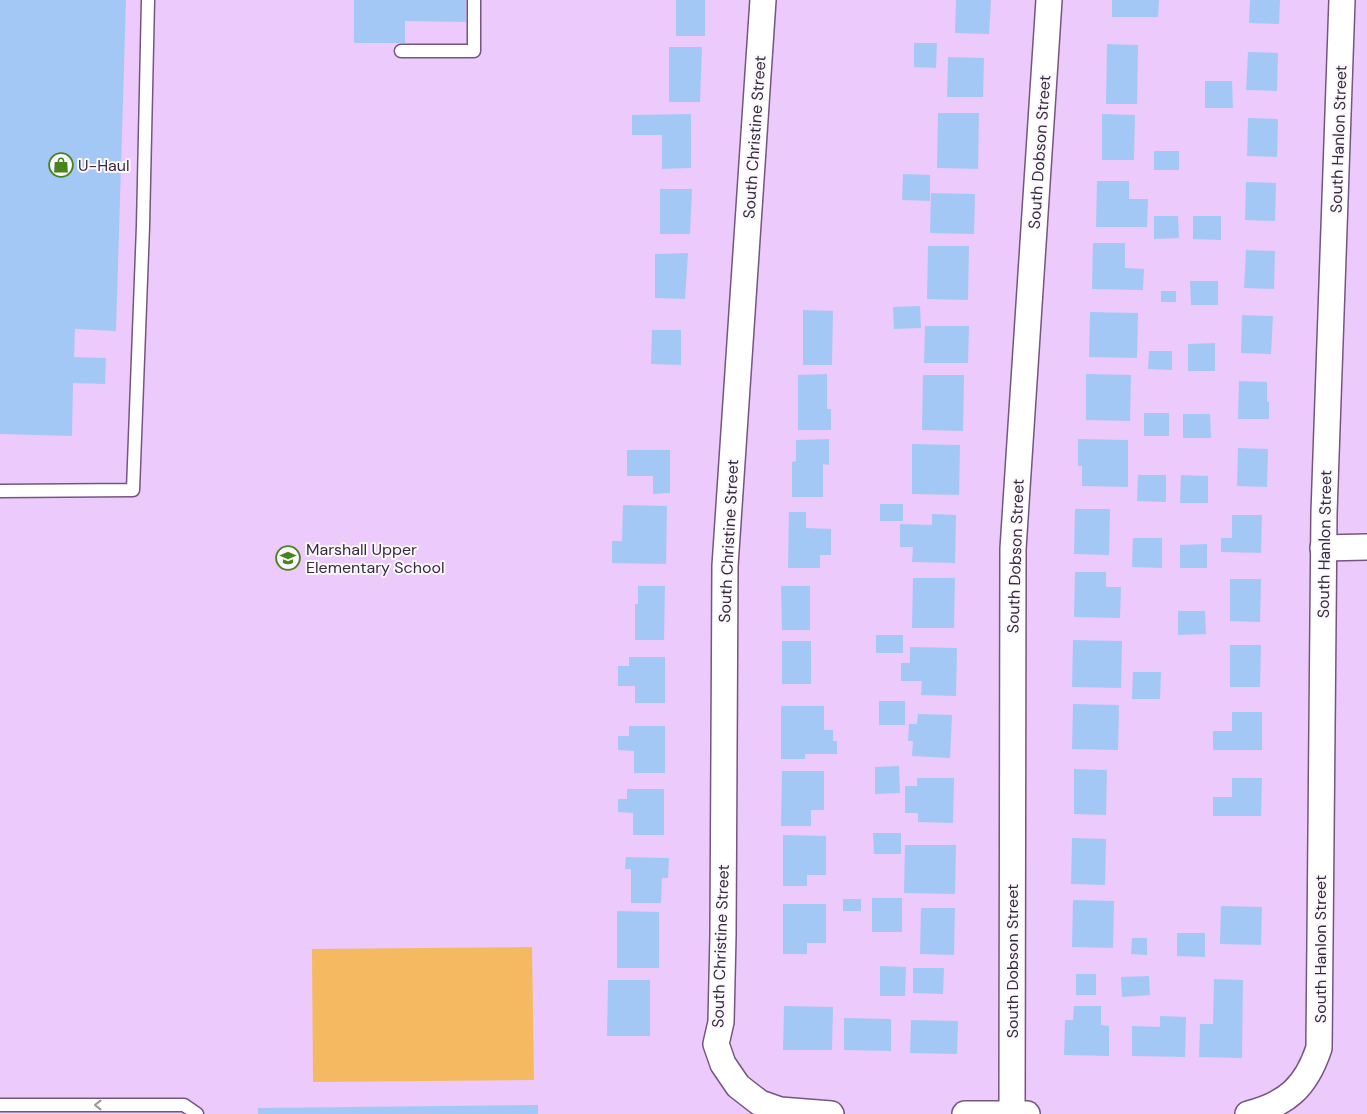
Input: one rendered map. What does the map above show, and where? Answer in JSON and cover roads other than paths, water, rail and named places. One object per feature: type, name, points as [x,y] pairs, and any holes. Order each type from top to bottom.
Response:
[{"type":"street","name":"South Christine Street","points":[[763,0],[726,556],[721,1022],[716,1044],[723,1064],[732,1078],[738,1086],[760,1103],[780,1110],[831,1114]]},
{"type":"street","name":"South Dobson Street","points":[[1012,1114],[1013,549],[1049,0]]},
{"type":"street","name":"South Hanlon Street","points":[[1248,1114],[1269,1108],[1286,1098],[1301,1084],[1312,1068],[1319,1048],[1323,548],[1342,0]]},
{"type":"street","points":[[1323,548],[1367,547]]},
{"type":"street","points":[[965,1114],[1027,1114]]},
{"type":"lane","points":[[0,492],[133,490],[144,226],[148,0]]},
{"type":"lane","points":[[402,51],[474,51],[474,0]]},
{"type":"lane","points":[[0,1105],[184,1106],[196,1114]]},
{"type":"place","name":"U-Haul","points":[[61,165]]},
{"type":"place","name":"Marshall Upper Elementary School","points":[[288,558]]}]
